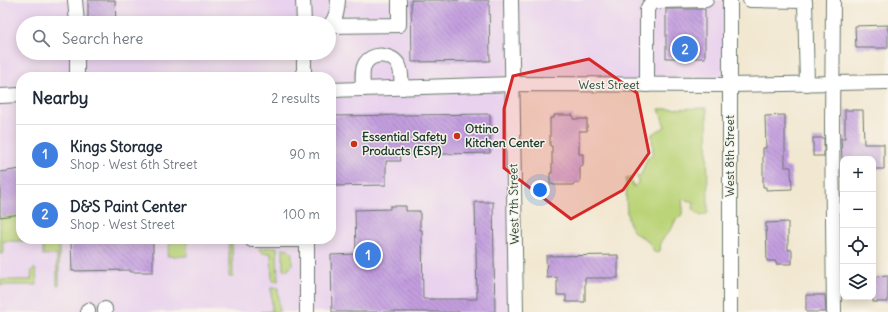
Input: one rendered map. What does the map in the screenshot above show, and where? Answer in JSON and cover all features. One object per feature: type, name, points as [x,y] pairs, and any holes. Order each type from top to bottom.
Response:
[{"type":"street","points":[[76,0],[76,16]]},
{"type":"street","points":[[303,0],[304,16]]},
{"type":"street","points":[[336,16],[338,0]]},
{"type":"street","points":[[336,26],[399,26],[399,0]]},
{"type":"street","name":"West 7th Street","points":[[511,0],[516,312]]},
{"type":"street","points":[[647,85],[648,6],[651,3],[658,1],[706,0]]},
{"type":"street","name":"West 8th Street","points":[[730,0],[730,312]]},
{"type":"street","points":[[750,0],[805,1],[807,84]]},
{"type":"street","points":[[833,0],[832,127],[834,312]]},
{"type":"street","points":[[363,89],[364,68],[369,60],[376,56],[388,56],[394,60],[401,72],[402,88]]},
{"type":"street","points":[[77,60],[77,72]]},
{"type":"street","points":[[304,60],[304,72]]},
{"type":"street","name":"West Street","points":[[336,90],[513,84],[730,85],[888,82]]},
{"type":"street","points":[[0,96],[16,95]]},
{"type":"street","points":[[307,244],[307,312]]},
{"type":"highlighted area","points":[[589,59],[637,93],[649,153],[623,190],[571,219],[504,168],[504,109],[513,76]]},
{"type":"shaded area","points":[[0,0],[729,0],[730,85],[513,84],[516,312],[0,312]]},
{"type":"green space","points":[[707,108],[708,213],[701,216],[693,210],[694,202],[682,199],[683,209],[681,217],[676,219],[672,228],[661,241],[660,251],[655,253],[647,241],[635,234],[630,226],[626,206],[626,179],[630,177],[634,187],[638,183],[637,176],[641,175],[647,158],[653,153],[652,134],[665,127],[659,109]]},
{"type":"green space","points":[[16,215],[16,241],[3,241],[2,254],[0,254],[0,217]]},
{"type":"green space","points":[[43,244],[59,244],[59,285],[57,285],[57,255],[43,255]]},
{"type":"green space","points":[[170,244],[187,244],[187,256],[167,256]]},
{"type":"green space","points":[[229,244],[232,244],[233,277],[229,277]]},
{"type":"green space","points":[[277,247],[278,281],[272,281],[271,253],[262,253],[259,251],[260,248]]},
{"type":"green space","points":[[283,248],[288,249],[292,253],[292,265],[288,270],[283,270]]},
{"type":"green space","points":[[33,269],[36,271],[37,285],[0,285],[0,280],[31,280]]},
{"type":"green space","points":[[271,288],[278,288],[279,312],[261,312],[272,311]]},
{"type":"building","points":[[88,0],[115,0],[116,16],[88,16]]},
{"type":"building","points":[[411,0],[489,0],[490,61],[412,62]]},
{"type":"building","points":[[666,9],[705,9],[705,58],[666,58]]},
{"type":"building","points":[[888,25],[888,48],[856,48],[855,26]]},
{"type":"building","points":[[845,110],[863,110],[864,144],[884,144],[884,169],[876,169],[876,156],[842,156],[841,138],[845,138]]},
{"type":"building","points":[[490,114],[490,153],[400,155],[401,161],[386,161],[386,185],[336,186],[336,116]]},
{"type":"building","points":[[554,115],[573,115],[573,119],[587,119],[587,131],[579,131],[579,154],[583,154],[583,166],[580,166],[580,183],[574,183],[574,185],[550,184],[550,173],[552,173],[552,146],[550,146],[550,118],[554,118]]},
{"type":"building","points":[[785,115],[785,167],[791,167],[792,189],[766,190],[766,187],[763,187],[763,148],[766,148],[765,116]]},
{"type":"building","points":[[813,138],[824,138],[824,156],[813,156]]},
{"type":"building","points":[[16,170],[16,215],[0,217],[0,172]]},
{"type":"building","points":[[475,202],[493,202],[495,312],[332,312],[331,255],[356,254],[355,210],[390,209],[390,206],[406,206],[406,211],[420,211],[420,230],[422,230],[423,299],[477,299]]},
{"type":"building","points":[[788,222],[788,250],[792,250],[792,264],[776,264],[776,261],[767,261],[766,223]]},
{"type":"building","points":[[71,244],[153,244],[153,272],[130,272],[130,270],[72,271]]},
{"type":"building","points":[[618,255],[618,278],[585,278],[585,302],[566,302],[566,295],[557,295],[557,277],[547,278],[546,256]]},
{"type":"building","points":[[888,276],[888,302],[873,302],[873,300],[876,300],[876,277]]},
{"type":"building","points":[[806,295],[825,295],[826,312],[806,312]]},
{"type":"place","name":"D&S Paint Center","points":[[685,49]]},
{"type":"place","name":"Ottino Kitchen Center","points":[[457,136]]},
{"type":"place","name":"Essential Safety Products (ESP)","points":[[354,144]]},
{"type":"place","name":"Kings Storage","points":[[368,255]]}]
